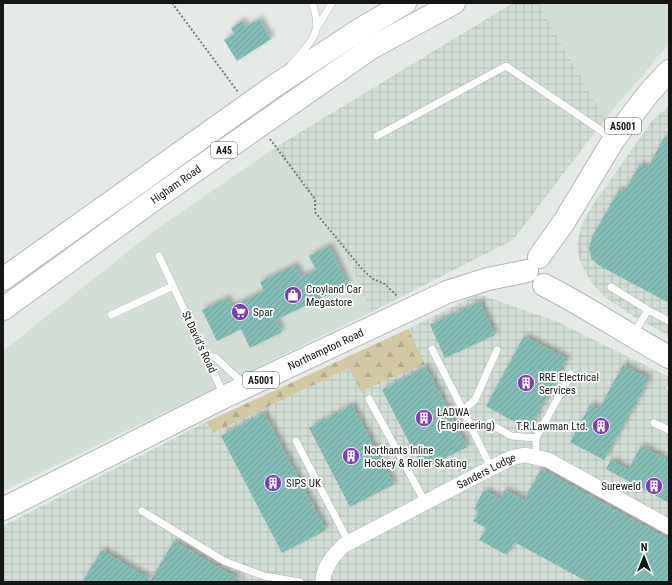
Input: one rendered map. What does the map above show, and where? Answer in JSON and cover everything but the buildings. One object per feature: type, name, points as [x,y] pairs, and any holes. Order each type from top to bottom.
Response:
[{"type":"main road","name":"Higham Road","points":[[3,279],[273,87],[359,30],[405,3]]},
{"type":"main road","name":"Higham Road","points":[[3,309],[156,198],[371,48],[454,3]]},
{"type":"main road","name":"A5001","points":[[543,270],[564,222],[614,139],[648,94],[669,71]]},
{"type":"main road","name":"Northampton Road","points":[[3,509],[224,397],[447,292],[488,278],[543,270]]},
{"type":"main road","points":[[543,270],[580,304],[632,337],[669,357]]},
{"type":"street","name":"Sanders Lodge","points":[[323,582],[327,567],[334,555],[344,545],[511,458],[525,456],[548,460],[669,527]]},
{"type":"lane","points":[[312,3],[317,15],[318,26]]},
{"type":"lane","points":[[273,87],[315,36],[318,26],[332,3]]},
{"type":"lane","points":[[377,136],[506,66],[614,139]]},
{"type":"lane","name":"St David's Road","points":[[159,256],[224,397]]},
{"type":"lane","points":[[111,315],[174,286]]},
{"type":"lane","points":[[611,287],[669,321]]},
{"type":"lane","points":[[632,337],[648,310]]},
{"type":"lane","points":[[432,349],[491,468]]},
{"type":"lane","points":[[463,410],[475,400],[497,350]]},
{"type":"lane","points":[[206,356],[214,357],[247,386]]},
{"type":"lane","points":[[536,457],[536,438],[571,374]]},
{"type":"lane","points":[[369,399],[425,502]]},
{"type":"lane","points":[[489,423],[511,436],[536,438]]},
{"type":"lane","points":[[654,423],[669,430]]},
{"type":"lane","points":[[296,441],[349,543]]},
{"type":"lane","points":[[142,511],[224,561],[264,576],[300,582]]},
{"type":"path","points":[[172,3],[238,92]]},
{"type":"path","points":[[260,125],[315,199],[315,212],[362,269],[373,279],[385,284],[410,309]]},
{"type":"shaded area","points":[[513,3],[539,3],[546,18],[605,119],[513,240],[371,312],[352,266],[312,198],[276,147]]},
{"type":"shaded area","points":[[539,3],[669,3],[669,44],[605,119],[546,18]]},
{"type":"shaded area","points":[[669,106],[669,336],[635,317],[606,298],[590,281],[580,261],[577,245],[582,224],[592,206],[652,121]]},
{"type":"shaded area","points":[[276,147],[312,198],[352,266],[371,312],[3,491],[3,351],[154,231]]},
{"type":"shaded area","points":[[478,294],[556,321],[669,377],[669,382],[666,389],[669,391],[669,582],[3,582],[3,526],[206,422],[213,433],[349,368],[424,364],[408,329]]},
{"type":"green space","points":[[408,329],[425,364],[361,391],[349,368],[213,433],[206,422]]},
{"type":"place","name":"Croyland Car Megastore","points":[[293,295]]},
{"type":"place","name":"Spar","points":[[240,312]]},
{"type":"place","name":"RRE Electrical Services","points":[[526,383]]},
{"type":"place","name":"LADWA (Engineering)","points":[[424,418]]},
{"type":"place","name":"T.R.Lawman Ltd.","points":[[601,426]]},
{"type":"place","name":"Northants Inline Hockey & Roller Skating","points":[[351,456]]},
{"type":"place","name":"SIPS UK","points":[[273,483]]},
{"type":"place","name":"Sureweld","points":[[654,486]]}]
